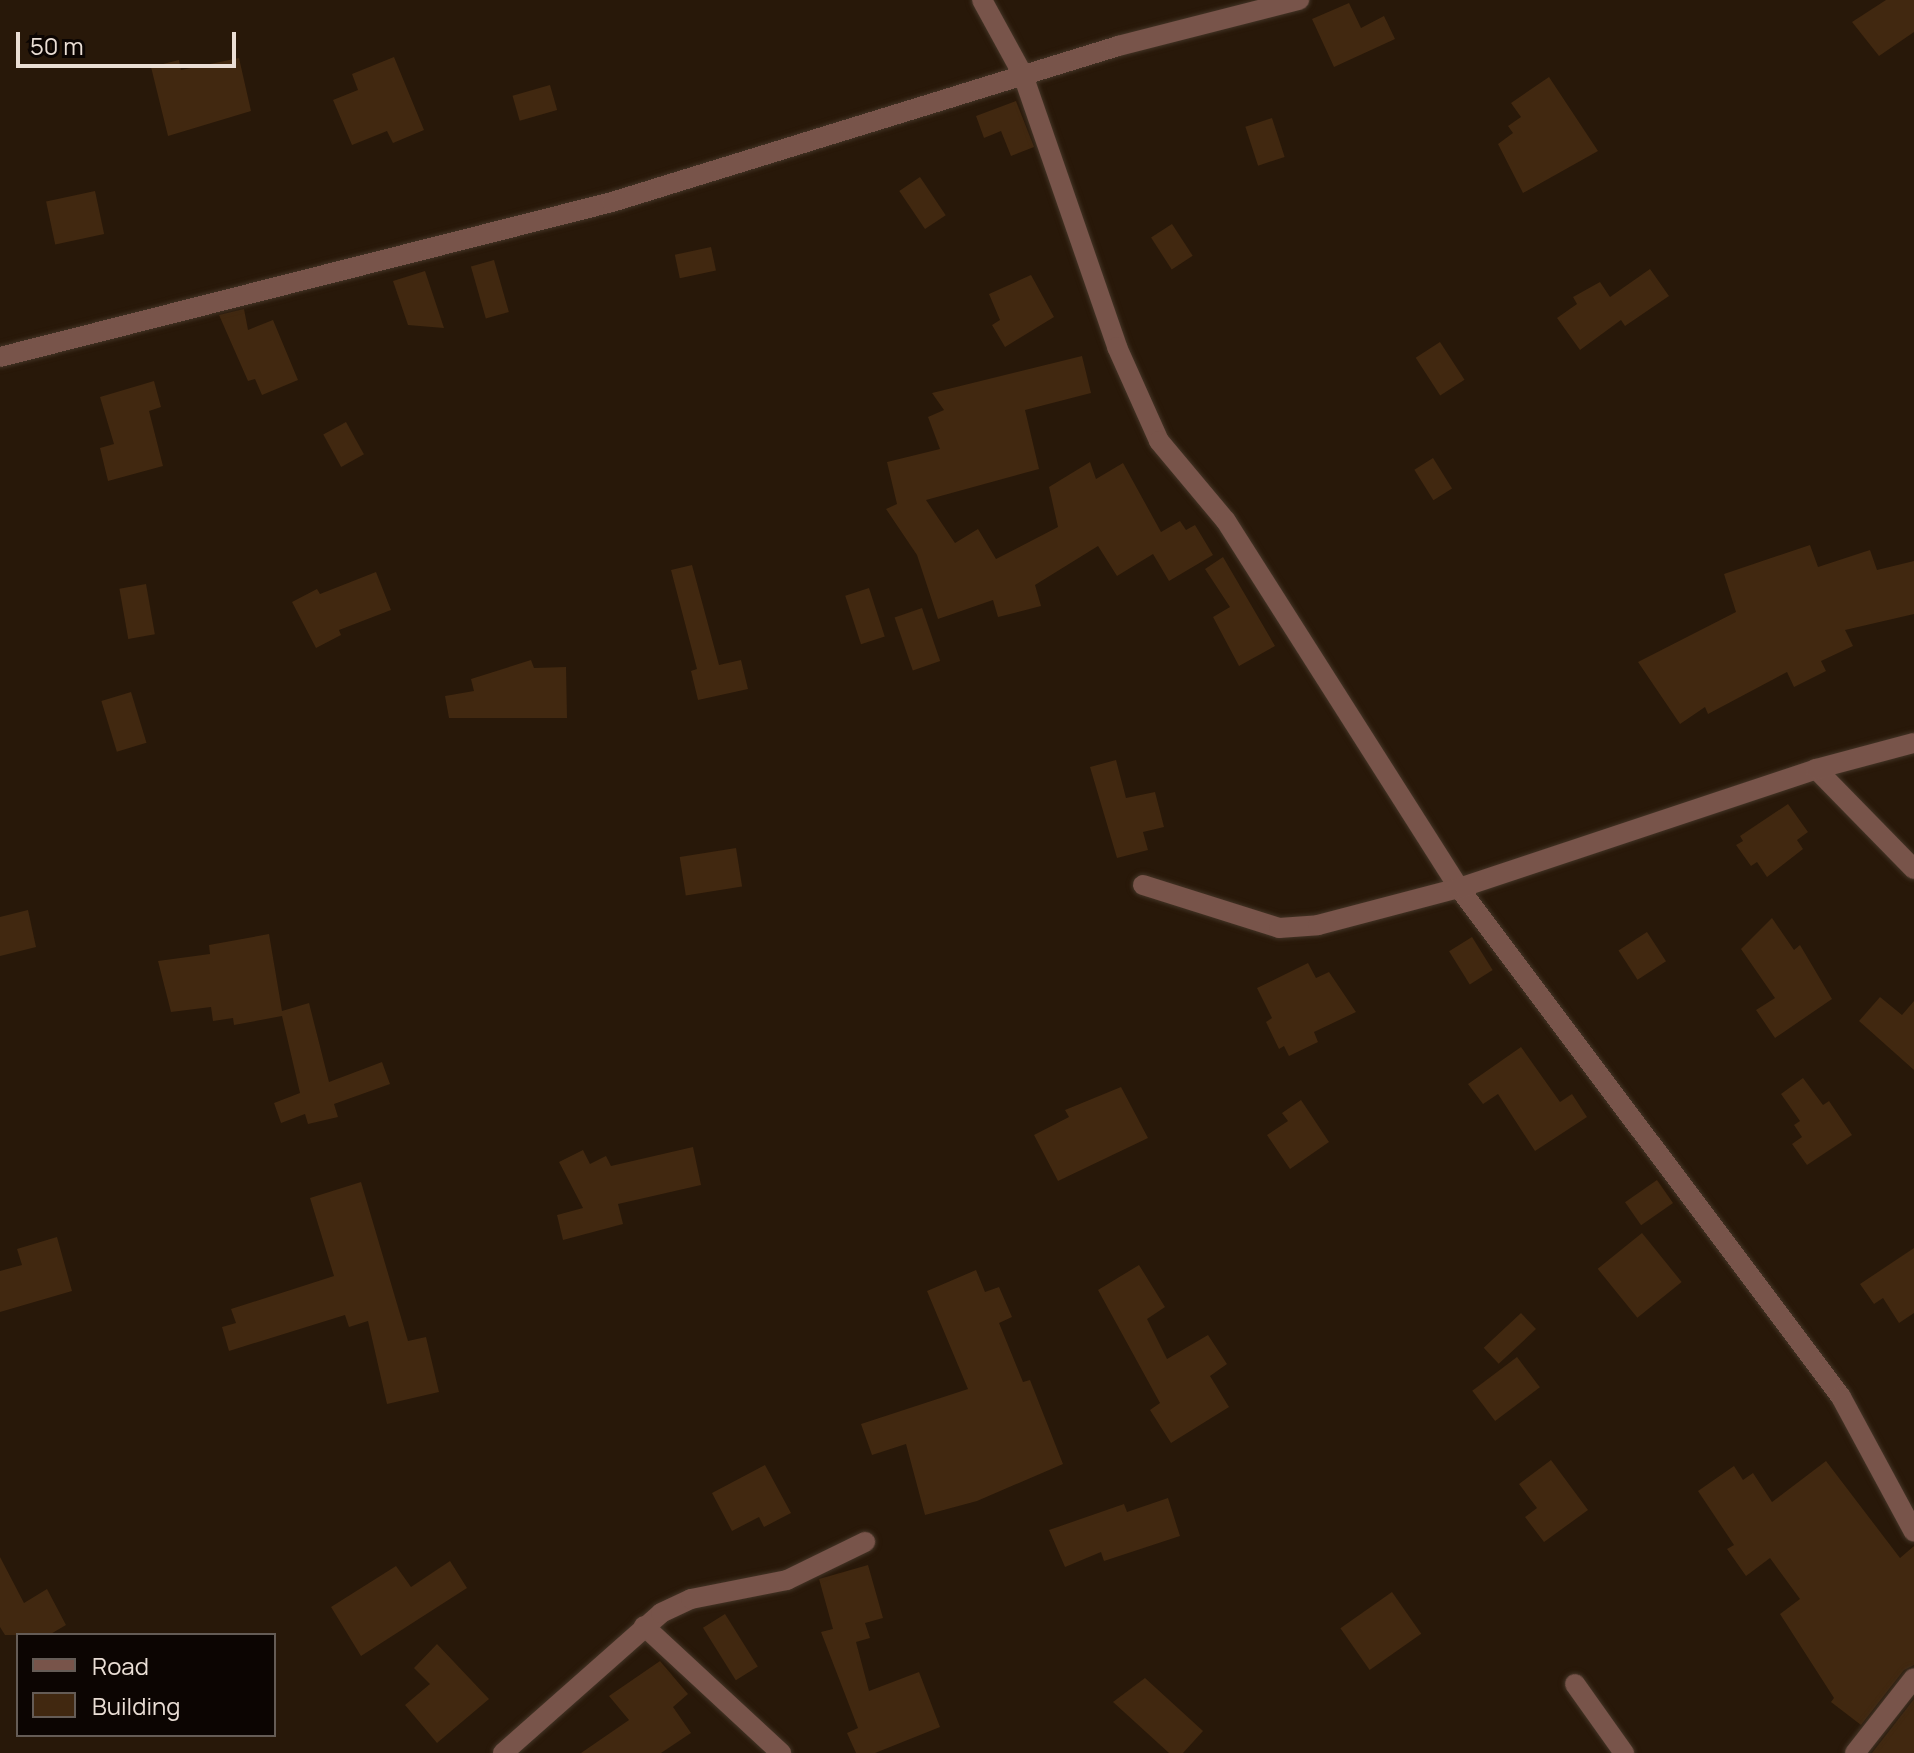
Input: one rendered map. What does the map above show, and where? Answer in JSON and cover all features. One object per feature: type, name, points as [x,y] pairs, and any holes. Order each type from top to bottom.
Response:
[{"type":"street","points":[[982,0],[1023,75],[1145,417],[1226,521],[1459,888],[1841,1397],[1914,1532]]},
{"type":"street","points":[[0,357],[612,202],[1023,75],[1299,0]]},
{"type":"street","points":[[1143,885],[1279,928],[1318,925],[1459,888],[1816,769],[1914,743]]},
{"type":"street","points":[[1816,769],[1914,869]]},
{"type":"street","points":[[503,1753],[644,1626],[691,1599],[787,1580],[865,1542]]},
{"type":"street","points":[[644,1626],[781,1753]]},
{"type":"street","points":[[1855,1753],[1914,1678]]},
{"type":"street","points":[[1575,1684],[1624,1753]]},
{"type":"building","points":[[1886,0],[1914,0],[1914,32],[1879,56],[1852,22]]},
{"type":"building","points":[[1349,3],[1361,28],[1384,16],[1395,39],[1334,67],[1312,19]]},
{"type":"building","points":[[394,57],[424,130],[393,143],[387,131],[352,145],[333,100],[358,90],[352,74]]},
{"type":"building","points":[[239,58],[251,111],[168,136],[151,67],[179,60],[181,70]]},
{"type":"building","points":[[1549,77],[1598,151],[1523,193],[1498,144],[1513,133],[1508,126],[1521,117],[1511,103]]},
{"type":"building","points":[[550,85],[557,110],[520,121],[513,96]]},
{"type":"building","points":[[1016,101],[1034,147],[1011,156],[1001,131],[984,138],[976,116]]},
{"type":"building","points":[[1272,118],[1285,157],[1258,166],[1245,127]]},
{"type":"building","points":[[920,177],[946,215],[925,229],[899,191]]},
{"type":"building","points":[[95,191],[104,234],[55,244],[46,201]]},
{"type":"building","points":[[1172,224],[1193,256],[1172,269],[1151,238]]},
{"type":"building","points":[[711,247],[716,270],[680,278],[675,255]]},
{"type":"building","points":[[494,260],[509,312],[486,319],[471,267]]},
{"type":"building","points":[[1650,269],[1669,296],[1625,326],[1621,320],[1580,350],[1557,318],[1577,304],[1573,297],[1600,282],[1610,297]]},
{"type":"building","points":[[425,271],[444,328],[408,325],[393,281]]},
{"type":"building","points":[[1031,275],[1054,317],[1005,347],[992,325],[1000,320],[989,294]]},
{"type":"building","points":[[244,309],[248,330],[273,320],[298,380],[262,395],[255,379],[248,381],[219,315]]},
{"type":"building","points":[[1440,342],[1465,380],[1440,396],[1416,358]]},
{"type":"building","points":[[1082,356],[1091,393],[1025,410],[1039,469],[926,500],[955,543],[978,529],[996,559],[1058,527],[1049,487],[1090,462],[1096,479],[1123,463],[1161,532],[1180,521],[1186,530],[1195,525],[1213,555],[1169,581],[1153,554],[1117,576],[1098,546],[1035,585],[1041,606],[998,617],[993,600],[938,619],[917,555],[886,509],[897,504],[887,462],[940,449],[928,417],[944,410],[932,393]]},
{"type":"building","points":[[154,381],[161,407],[149,411],[163,466],[108,481],[100,448],[114,444],[100,397]]},
{"type":"building","points":[[346,422],[364,454],[341,467],[323,435]]},
{"type":"building","points":[[1433,458],[1452,489],[1433,500],[1414,470]]},
{"type":"building","points":[[1810,545],[1818,567],[1870,550],[1877,570],[1914,561],[1914,614],[1845,630],[1853,646],[1821,661],[1826,671],[1794,687],[1787,672],[1708,714],[1705,707],[1680,724],[1638,662],[1736,612],[1724,574]]},
{"type":"building","points":[[1223,557],[1275,646],[1239,666],[1213,617],[1230,607],[1205,569]]},
{"type":"building","points":[[692,565],[719,665],[741,660],[748,689],[698,700],[691,671],[697,669],[671,570]]},
{"type":"building","points":[[376,572],[391,610],[339,630],[341,635],[316,648],[292,602],[317,589],[320,594]]},
{"type":"building","points":[[146,584],[155,634],[128,639],[119,589]]},
{"type":"building","points":[[869,588],[885,637],[861,644],[845,596]]},
{"type":"building","points":[[922,608],[940,661],[913,670],[895,617]]},
{"type":"building","points":[[531,660],[534,668],[566,667],[567,718],[449,718],[445,696],[474,691],[471,679]]},
{"type":"building","points":[[131,692],[146,743],[117,752],[101,701]]},
{"type":"building","points":[[1116,760],[1126,798],[1155,792],[1164,827],[1143,832],[1148,850],[1117,858],[1090,767]]},
{"type":"building","points":[[1788,804],[1808,832],[1797,840],[1803,849],[1767,877],[1757,862],[1751,866],[1736,845],[1743,841],[1740,836]]},
{"type":"building","points":[[736,848],[742,887],[686,895],[680,857]]},
{"type":"building","points":[[28,910],[36,947],[0,956],[0,917]]},
{"type":"building","points":[[1772,918],[1794,950],[1800,945],[1832,999],[1775,1038],[1756,1010],[1775,998],[1741,949]]},
{"type":"building","points":[[1647,932],[1666,961],[1638,980],[1618,951]]},
{"type":"building","points":[[269,934],[282,1011],[309,1003],[329,1082],[382,1062],[390,1084],[334,1104],[338,1117],[308,1124],[305,1114],[281,1123],[274,1103],[300,1093],[282,1016],[234,1025],[233,1018],[213,1021],[211,1007],[171,1012],[158,961],[210,954],[209,945]]},
{"type":"building","points":[[1472,937],[1493,970],[1470,984],[1449,951]]},
{"type":"building","points":[[1308,963],[1316,978],[1329,972],[1356,1012],[1314,1032],[1318,1042],[1289,1056],[1284,1046],[1279,1049],[1266,1022],[1272,1018],[1257,988]]},
{"type":"building","points":[[1880,997],[1902,1015],[1914,1001],[1914,1070],[1859,1021]]},
{"type":"building","points":[[1521,1047],[1560,1102],[1572,1094],[1587,1117],[1535,1151],[1498,1094],[1483,1104],[1468,1084]]},
{"type":"building","points":[[1803,1078],[1823,1105],[1829,1101],[1852,1135],[1807,1165],[1792,1144],[1802,1137],[1794,1125],[1800,1121],[1781,1094]]},
{"type":"building","points":[[1121,1087],[1148,1138],[1058,1181],[1034,1135],[1069,1117],[1065,1110]]},
{"type":"building","points":[[1301,1100],[1329,1142],[1290,1169],[1267,1135],[1288,1121],[1282,1113]]},
{"type":"building","points":[[693,1147],[701,1185],[618,1204],[623,1224],[563,1240],[557,1215],[583,1208],[559,1162],[583,1150],[590,1164],[606,1156],[611,1166]]},
{"type":"building","points":[[1657,1180],[1673,1203],[1641,1225],[1625,1202]]},
{"type":"building","points":[[361,1182],[408,1341],[426,1337],[439,1392],[387,1404],[368,1321],[349,1327],[345,1315],[229,1351],[222,1327],[236,1323],[231,1309],[334,1276],[310,1198]]},
{"type":"building","points":[[1642,1233],[1682,1282],[1637,1318],[1598,1269]]},
{"type":"building","points":[[57,1237],[72,1291],[0,1312],[0,1271],[22,1265],[17,1249]]},
{"type":"building","points":[[1914,1248],[1914,1313],[1899,1323],[1883,1298],[1874,1304],[1860,1284]]},
{"type":"building","points":[[1139,1265],[1165,1307],[1147,1319],[1167,1359],[1208,1335],[1227,1364],[1210,1376],[1229,1407],[1171,1443],[1150,1410],[1160,1403],[1098,1290]]},
{"type":"building","points":[[976,1270],[985,1292],[999,1287],[1012,1317],[999,1323],[1023,1382],[1030,1380],[1063,1464],[977,1501],[925,1515],[906,1444],[872,1455],[861,1424],[968,1389],[927,1291]]},
{"type":"building","points":[[1521,1313],[1536,1329],[1499,1364],[1484,1348]]},
{"type":"building","points":[[1517,1357],[1540,1387],[1495,1421],[1472,1391]]},
{"type":"building","points":[[1551,1460],[1588,1510],[1544,1542],[1525,1517],[1537,1508],[1519,1484]]},
{"type":"building","points":[[1826,1461],[1900,1558],[1914,1546],[1914,1665],[1904,1670],[1861,1725],[1831,1702],[1834,1698],[1780,1614],[1800,1599],[1770,1558],[1746,1576],[1727,1549],[1734,1545],[1698,1491],[1734,1466],[1743,1480],[1753,1473],[1772,1502]]},
{"type":"building","points":[[765,1465],[791,1513],[764,1527],[759,1517],[732,1531],[712,1493]]},
{"type":"building","points":[[1168,1498],[1180,1536],[1104,1561],[1101,1552],[1065,1567],[1049,1530],[1124,1504],[1127,1512]]},
{"type":"building","points":[[0,1557],[24,1603],[47,1589],[66,1625],[52,1633],[16,1635],[5,1635],[0,1627]]},
{"type":"building","points":[[450,1561],[467,1588],[361,1656],[331,1607],[396,1566],[411,1587]]},
{"type":"building","points":[[868,1565],[883,1618],[865,1623],[870,1638],[856,1642],[869,1691],[919,1672],[940,1727],[875,1753],[856,1753],[847,1733],[858,1728],[821,1632],[833,1629],[819,1579]]},
{"type":"building","points":[[1392,1592],[1421,1634],[1370,1670],[1340,1628]]},
{"type":"building","points":[[725,1614],[758,1667],[736,1680],[703,1628]]},
{"type":"building","points":[[437,1644],[489,1699],[437,1743],[405,1705],[430,1684],[414,1668]]},
{"type":"building","points":[[660,1661],[688,1694],[673,1707],[691,1733],[661,1753],[581,1753],[629,1720],[609,1696]]},
{"type":"building","points":[[1145,1678],[1203,1731],[1183,1753],[1169,1753],[1113,1702]]},
{"type":"building","points":[[1914,1699],[1914,1753],[1872,1753]]}]
